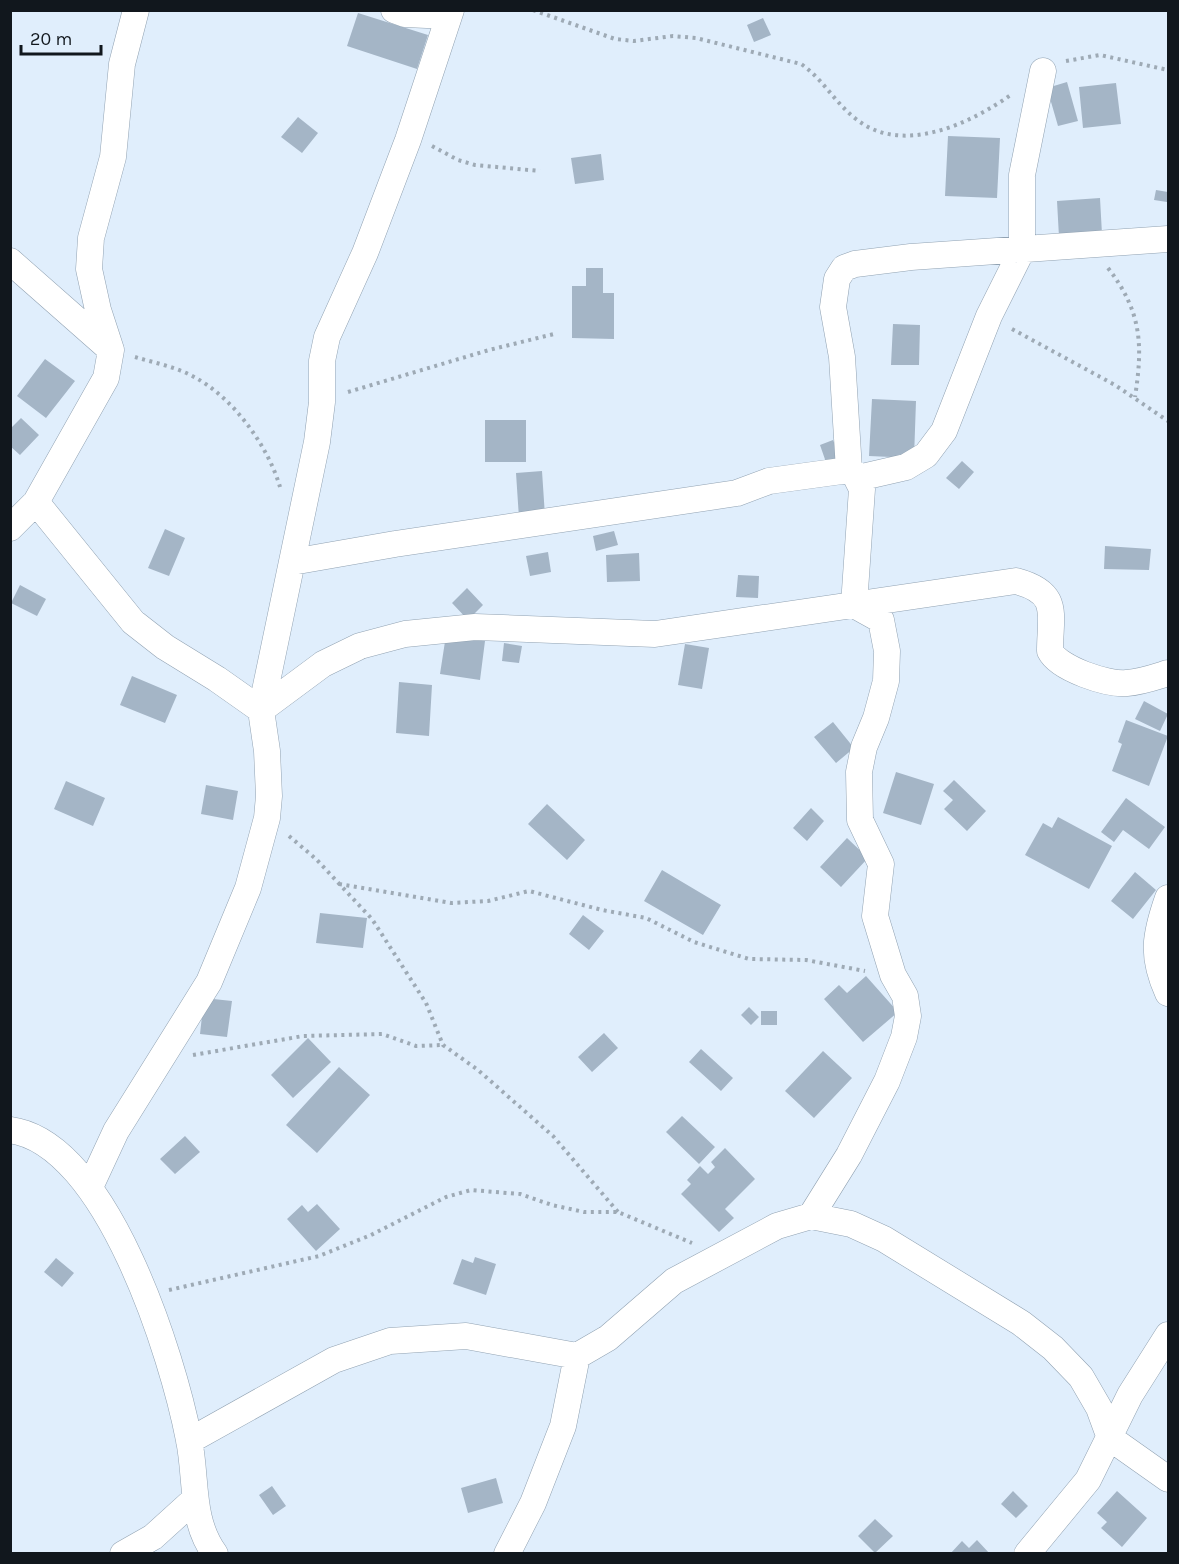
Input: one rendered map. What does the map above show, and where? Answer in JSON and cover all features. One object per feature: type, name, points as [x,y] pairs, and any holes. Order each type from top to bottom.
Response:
[{"type":"street","points":[[10,528],[36,502],[106,378],[111,350],[89,270],[91,238],[113,157],[122,64],[135,10]]},
{"type":"street","points":[[90,1186],[116,1131],[164,1058],[209,982],[248,888],[267,818],[267,752],[261,710],[322,402],[322,361],[327,337],[365,253],[408,140],[450,13],[405,14],[394,10]]},
{"type":"street","points":[[292,562],[395,544],[737,493],[769,480],[853,474],[906,467],[926,455],[944,431],[989,316],[1022,250],[1022,176],[1042,71]]},
{"type":"street","points":[[854,605],[862,489],[853,474],[842,357],[833,307],[837,279],[844,268],[855,264],[911,257],[1100,246],[1168,239]]},
{"type":"street","points":[[10,261],[111,350]]},
{"type":"street","points":[[36,502],[133,622],[165,647],[261,710]]},
{"type":"street","points":[[261,710],[323,664],[360,645],[405,634],[475,627],[655,634],[1016,580],[1034,586],[1046,597],[1052,610],[1050,651],[1053,657],[1087,676],[1125,684],[1168,673]]},
{"type":"street","points":[[811,1216],[849,1155],[887,1081],[904,1038],[908,1016],[905,996],[893,975],[875,916],[881,864],[860,820],[860,772],[864,747],[876,718],[886,681],[887,651],[881,620],[854,605]]},
{"type":"street","points":[[1168,898],[1156,930],[1158,972],[1168,993]]},
{"type":"street","points":[[10,1130],[26,1132],[57,1151],[90,1186],[147,1294],[163,1338],[189,1441],[195,1499],[203,1537],[215,1554]]},
{"type":"street","points":[[189,1441],[334,1360],[390,1341],[466,1336],[577,1356],[608,1338],[674,1281],[724,1252],[777,1226],[811,1216],[851,1224],[884,1239],[1021,1323],[1053,1348],[1081,1377],[1099,1408],[1110,1438],[1168,1479]]},
{"type":"street","points":[[1027,1554],[1088,1480],[1130,1395],[1168,1335]]},
{"type":"street","points":[[507,1554],[533,1503],[562,1426],[577,1356]]},
{"type":"street","points":[[123,1554],[153,1537],[195,1499]]},
{"type":"path","points":[[533,10],[615,39],[634,41],[674,36],[696,38],[801,64],[815,73],[854,118],[875,132],[903,136],[960,124],[992,109],[1042,71],[1073,58],[1100,56],[1168,70]]},
{"type":"path","points":[[408,140],[434,147],[458,160],[475,165],[540,171]]},
{"type":"path","points":[[1100,246],[1105,264],[1127,293],[1135,318],[1140,366],[1135,397]]},
{"type":"path","points":[[989,316],[1135,397],[1168,421]]},
{"type":"path","points":[[322,402],[359,388],[489,350],[554,334]]},
{"type":"path","points":[[111,350],[178,369],[216,391],[251,430],[275,471],[282,493]]},
{"type":"path","points":[[267,818],[316,859],[372,919],[426,1003],[443,1045],[478,1070],[553,1136],[618,1212]]},
{"type":"path","points":[[339,884],[451,903],[488,901],[529,891],[646,918],[694,942],[749,959],[806,960],[893,975]]},
{"type":"path","points":[[164,1058],[231,1050],[303,1036],[382,1034],[416,1046],[443,1045]]},
{"type":"path","points":[[147,1294],[239,1276],[319,1256],[371,1235],[446,1197],[471,1190],[520,1194],[552,1205],[584,1212],[618,1212],[695,1244],[724,1252]]},
{"type":"building","points":[[358,13],[428,35],[417,69],[347,46]]},
{"type":"building","points":[[763,18],[771,35],[754,42],[747,25]]},
{"type":"building","points":[[1067,82],[1078,121],[1058,126],[1047,88]]},
{"type":"building","points":[[1116,83],[1121,124],[1083,128],[1079,87]]},
{"type":"building","points":[[298,117],[318,133],[302,153],[281,137]]},
{"type":"building","points":[[948,136],[1000,138],[997,198],[945,196]]},
{"type":"building","points":[[601,154],[604,180],[575,184],[571,158]]},
{"type":"building","points":[[1156,190],[1168,192],[1167,202],[1154,200]]},
{"type":"building","points":[[1100,198],[1102,234],[1059,237],[1057,201]]},
{"type":"building","points":[[586,268],[603,268],[603,293],[614,293],[614,339],[572,338],[572,286],[586,286]]},
{"type":"building","points":[[893,324],[920,325],[919,365],[891,365]]},
{"type":"building","points":[[45,359],[75,381],[46,418],[17,396]]},
{"type":"building","points":[[872,399],[916,401],[914,458],[869,456]]},
{"type":"building","points":[[21,418],[39,435],[20,455],[10,446],[10,429]]},
{"type":"building","points":[[485,420],[526,420],[526,462],[485,462]]},
{"type":"building","points":[[833,440],[842,463],[828,468],[820,445]]},
{"type":"building","points":[[962,461],[974,472],[959,489],[946,478]]},
{"type":"building","points":[[542,471],[545,516],[519,518],[516,473]]},
{"type":"building","points":[[165,529],[185,538],[169,576],[148,568]]},
{"type":"building","points":[[614,531],[618,545],[596,551],[593,536]]},
{"type":"building","points":[[1105,546],[1151,549],[1149,570],[1104,569]]},
{"type":"building","points":[[548,552],[551,572],[530,576],[526,556]]},
{"type":"building","points":[[639,553],[640,581],[607,582],[606,555]]},
{"type":"building","points":[[738,575],[759,576],[758,598],[736,597]]},
{"type":"building","points":[[20,585],[46,599],[37,616],[11,603]]},
{"type":"building","points":[[467,588],[483,605],[468,620],[452,603]]},
{"type":"building","points":[[446,635],[485,641],[480,680],[440,674]]},
{"type":"building","points":[[504,643],[522,646],[519,663],[502,661]]},
{"type":"building","points":[[685,644],[709,648],[702,689],[678,685]]},
{"type":"building","points":[[132,676],[177,695],[165,723],[120,705]]},
{"type":"building","points":[[399,682],[432,685],[429,736],[396,733]]},
{"type":"building","points":[[1144,701],[1168,714],[1160,731],[1135,719]]},
{"type":"building","points":[[1126,720],[1168,736],[1149,786],[1112,771],[1122,744],[1118,742]]},
{"type":"building","points":[[833,722],[854,748],[836,763],[814,737]]},
{"type":"building","points":[[896,772],[934,784],[921,825],[883,813]]},
{"type":"building","points":[[954,780],[986,811],[967,831],[944,809],[953,800],[943,791]]},
{"type":"building","points":[[66,781],[105,798],[93,826],[54,809]]},
{"type":"building","points":[[206,785],[238,791],[233,820],[201,814]]},
{"type":"building","points":[[1126,798],[1165,827],[1149,849],[1123,830],[1114,842],[1101,832]]},
{"type":"building","points":[[547,804],[585,840],[567,860],[528,824]]},
{"type":"building","points":[[811,808],[824,821],[807,841],[793,828]]},
{"type":"building","points":[[1058,817],[1112,846],[1089,889],[1025,855],[1043,823],[1052,828]]},
{"type":"building","points":[[847,838],[868,858],[841,887],[820,867]]},
{"type":"building","points":[[662,870],[721,905],[703,935],[644,901]]},
{"type":"building","points":[[1135,872],[1156,890],[1133,919],[1111,901]]},
{"type":"building","points":[[320,913],[367,918],[363,948],[316,943]]},
{"type":"building","points":[[583,915],[604,931],[589,950],[569,934]]},
{"type":"building","points":[[866,976],[898,1012],[863,1042],[824,999],[839,985],[847,993]]},
{"type":"building","points":[[204,998],[232,1001],[227,1037],[200,1034]]},
{"type":"building","points":[[749,1007],[759,1017],[751,1025],[741,1015]]},
{"type":"building","points":[[761,1011],[777,1011],[777,1025],[761,1025]]},
{"type":"building","points":[[604,1033],[618,1048],[592,1072],[578,1057]]},
{"type":"building","points":[[308,1038],[331,1062],[293,1098],[271,1075]]},
{"type":"building","points":[[701,1049],[733,1078],[721,1091],[689,1062]]},
{"type":"building","points":[[823,1051],[852,1078],[814,1118],[785,1091]]},
{"type":"building","points":[[339,1067],[370,1095],[317,1153],[286,1125]]},
{"type":"building","points":[[682,1116],[715,1147],[699,1164],[666,1132]]},
{"type":"building","points":[[185,1136],[200,1152],[175,1174],[160,1159]]},
{"type":"building","points":[[725,1148],[755,1179],[725,1209],[734,1218],[719,1232],[681,1194],[691,1184],[687,1180],[700,1166],[708,1174],[715,1167],[711,1162]]},
{"type":"building","points":[[317,1204],[340,1229],[316,1251],[287,1219],[302,1205],[308,1212]]},
{"type":"building","points":[[475,1257],[496,1264],[486,1295],[453,1284],[462,1259],[473,1263]]},
{"type":"building","points":[[56,1258],[74,1273],[62,1287],[44,1272]]},
{"type":"building","points":[[496,1478],[503,1503],[468,1513],[461,1488]]},
{"type":"building","points":[[272,1486],[286,1506],[273,1515],[259,1495]]},
{"type":"building","points":[[1013,1491],[1028,1506],[1016,1518],[1001,1504]]},
{"type":"building","points":[[1117,1491],[1147,1518],[1122,1547],[1101,1528],[1107,1522],[1097,1513]]},
{"type":"building","points":[[875,1519],[893,1536],[875,1553],[858,1536]]},
{"type":"building","points":[[977,1540],[990,1554],[950,1554],[962,1541],[969,1548]]}]
